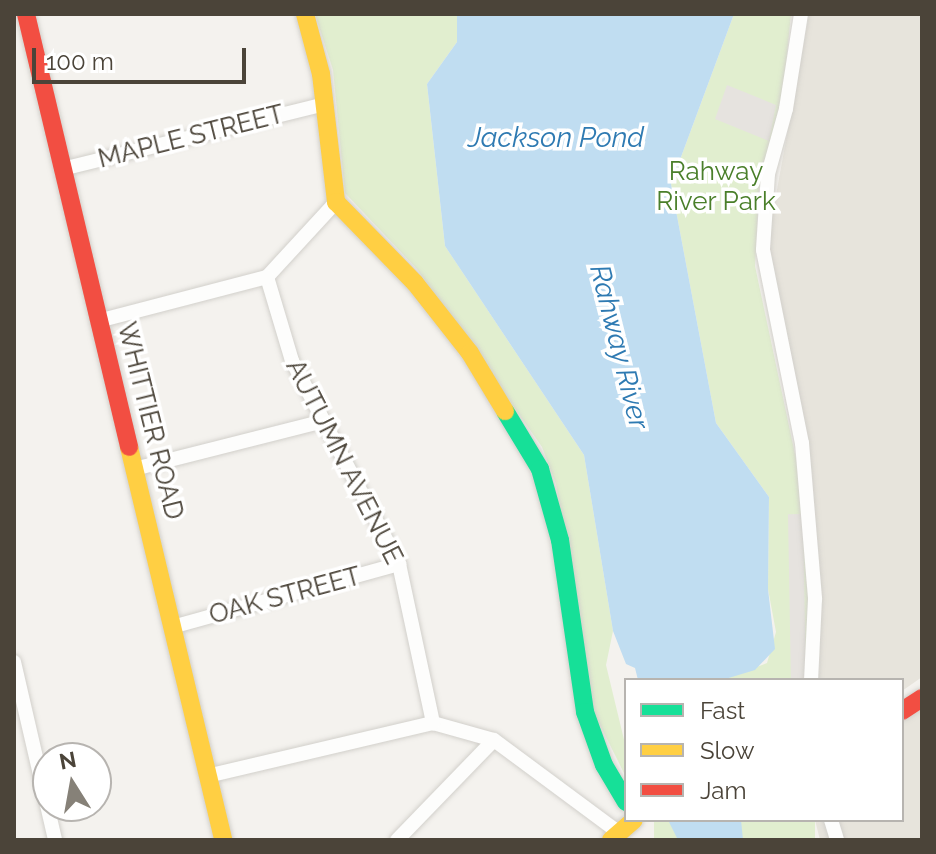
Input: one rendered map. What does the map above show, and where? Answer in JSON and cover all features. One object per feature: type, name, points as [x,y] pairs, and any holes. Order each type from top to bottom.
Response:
[{"type":"street","name":"WHITTIER ROAD","points":[[27,14],[223,840]]},
{"type":"street","points":[[305,14],[321,74],[321,105],[336,202],[415,283],[470,353],[540,469],[560,540],[585,712],[604,765],[624,799]]},
{"type":"street","points":[[801,14],[786,109],[768,174],[763,250],[802,443],[815,599],[811,678]]},
{"type":"street","name":"MAPLE STREET","points":[[62,169],[321,105]]},
{"type":"street","points":[[98,321],[267,277],[336,202]]},
{"type":"street","name":"AUTUMN AVENUE","points":[[267,277],[285,345],[399,564],[433,723]]},
{"type":"street","points":[[134,469],[324,421]]},
{"type":"street","name":"OAK STREET","points":[[172,627],[399,564]]},
{"type":"street","points":[[14,662],[55,840]]},
{"type":"street","points":[[904,710],[922,698]]},
{"type":"street","points":[[207,776],[433,723],[494,740],[615,836],[632,822]]},
{"type":"street","points":[[397,840],[494,740]]},
{"type":"shaded area","points":[[809,14],[922,14],[922,677],[904,690],[904,678],[819,678],[821,605],[812,472],[768,239]]},
{"type":"shaded area","points":[[727,85],[776,105],[769,141],[715,119]]},
{"type":"shaded area","points":[[788,514],[803,514],[806,678],[791,678]]},
{"type":"shaded area","points":[[922,709],[922,840],[820,840],[816,822],[904,822],[904,720]]},
{"type":"green space","points":[[315,14],[457,14],[457,42],[427,84],[445,246],[584,455],[613,631],[606,665],[624,740],[624,773],[594,713],[556,484],[542,447],[417,269],[345,193],[333,70]]},
{"type":"green space","name":"Rahway River Park","points":[[734,14],[791,14],[783,95],[759,189],[755,266],[808,515],[809,678],[727,678],[767,663],[776,632],[768,589],[769,497],[716,423],[671,184]]},
{"type":"green space","points":[[654,822],[815,822],[815,840],[654,840]]},
{"type":"water","name":"Jackson Pond","points":[[457,14],[734,14],[671,184],[716,423],[769,497],[768,589],[775,649],[755,670],[729,678],[638,678],[635,668],[626,664],[613,631],[584,455],[445,246],[427,84],[457,42]]},
{"type":"water","points":[[669,822],[741,822],[743,840],[678,840]]},
{"type":"traffic: fast","points":[[505,411],[540,469],[560,540],[585,712],[604,765],[624,799]]},
{"type":"traffic: slow","points":[[305,14],[321,74],[336,202],[415,283],[470,353],[505,411]]},
{"type":"traffic: slow","points":[[129,447],[223,840]]},
{"type":"traffic: slow","points":[[611,840],[632,822]]},
{"type":"traffic: jam","points":[[26,14],[129,447]]},
{"type":"traffic: jam","points":[[904,710],[922,698]]},
{"type":"water label","name":"Rahway River","points":[[619,347]]}]
